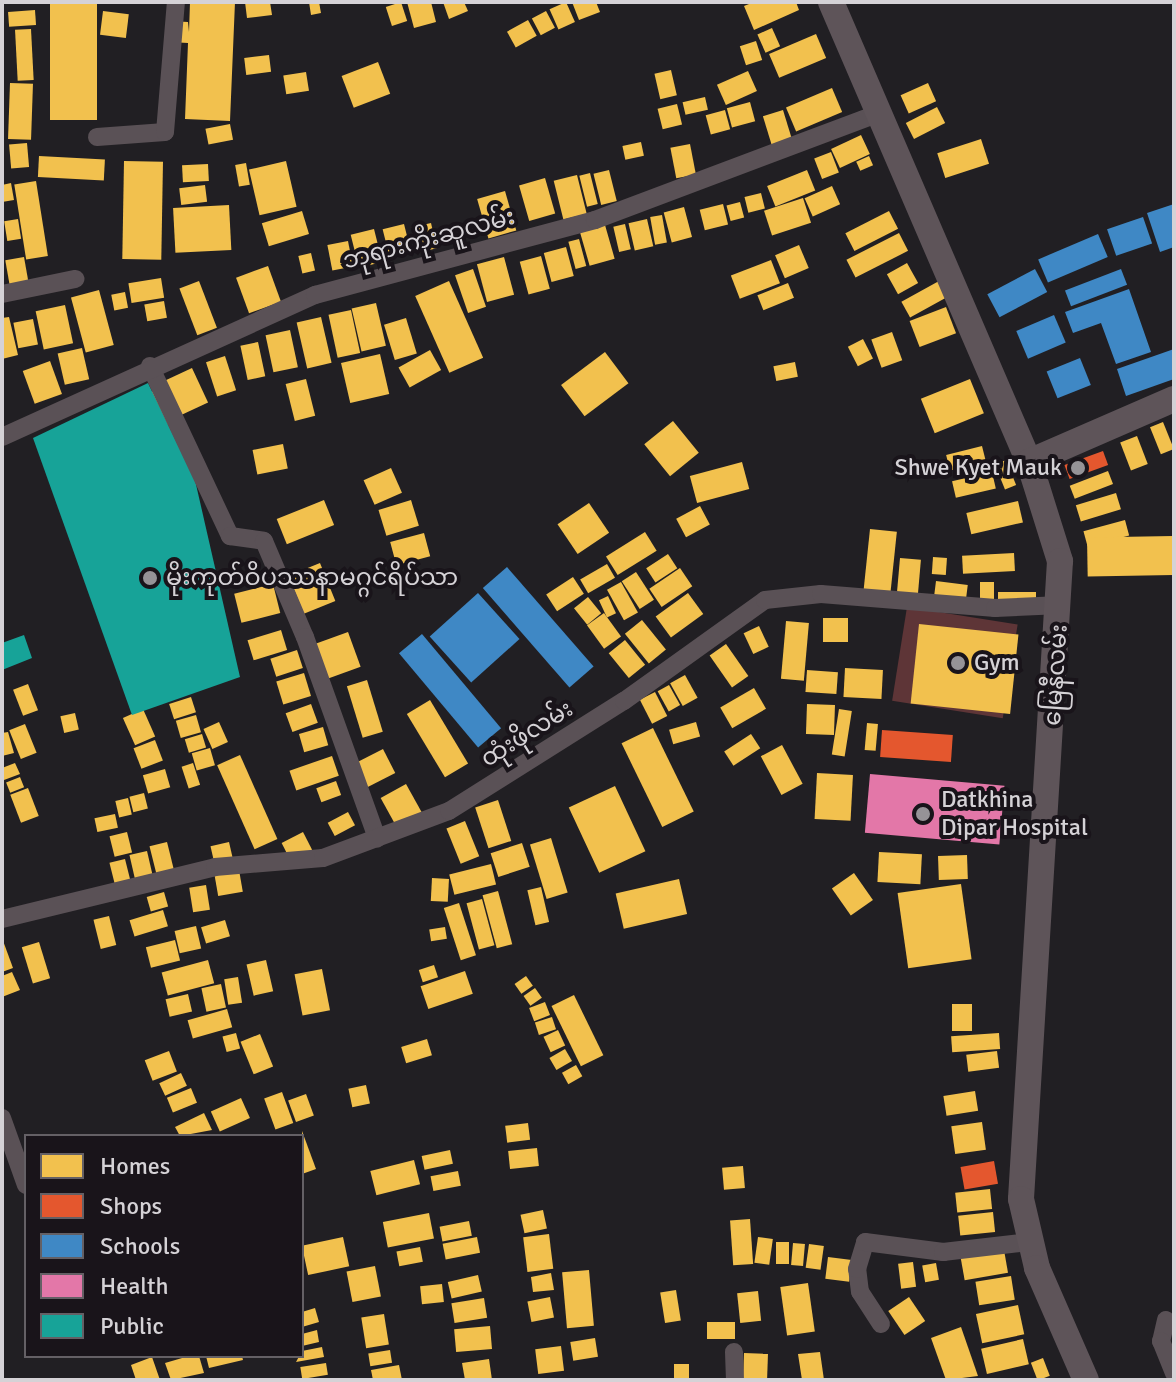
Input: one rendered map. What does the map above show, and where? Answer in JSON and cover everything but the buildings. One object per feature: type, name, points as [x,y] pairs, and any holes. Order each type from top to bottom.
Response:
[{"type":"main road","name":"မြေနီလမ်း","points":[[831,2],[1029,462],[1060,561],[1061,605],[1031,997],[1021,1199],[1028,1242],[1086,1380]]},
{"type":"main road","points":[[1029,462],[1174,399]]},
{"type":"street","points":[[97,137],[165,132],[176,2]]},
{"type":"street","name":"ဘုရားကိုးဆူလမ်း","points":[[2,437],[150,366],[315,295],[595,220],[879,113]]},
{"type":"street","points":[[2,294],[75,279]]},
{"type":"street","points":[[150,366],[230,536],[264,541],[305,637],[377,838]]},
{"type":"street","name":"ထုံးဖိုလမ်း","points":[[2,919],[215,867],[323,858],[449,811],[624,701],[765,600],[821,594],[995,608],[1061,605]]},
{"type":"street","points":[[2,1118],[24,1179]]},
{"type":"street","points":[[881,1324],[860,1292],[857,1269],[865,1242],[943,1252],[1028,1242]]},
{"type":"street","points":[[1166,1320],[1161,1341],[1173,1370]]},
{"type":"street","points":[[734,1352],[735,1380]]},
{"type":"shaded area","name":"Gym","points":[[907,607],[1018,625],[1003,718],[892,701]]},
{"type":"place","name":"Shwe Kyet Mauk","points":[[1078,468]]},
{"type":"place","name":"မိုးကုတ်ဝိပဿနာမဂ္ဂင်ရိပ်သာ","points":[[150,578]]},
{"type":"place","name":"Gym","points":[[958,663]]},
{"type":"place","name":"Datkhina Dipar Hospital","points":[[923,814]]}]
